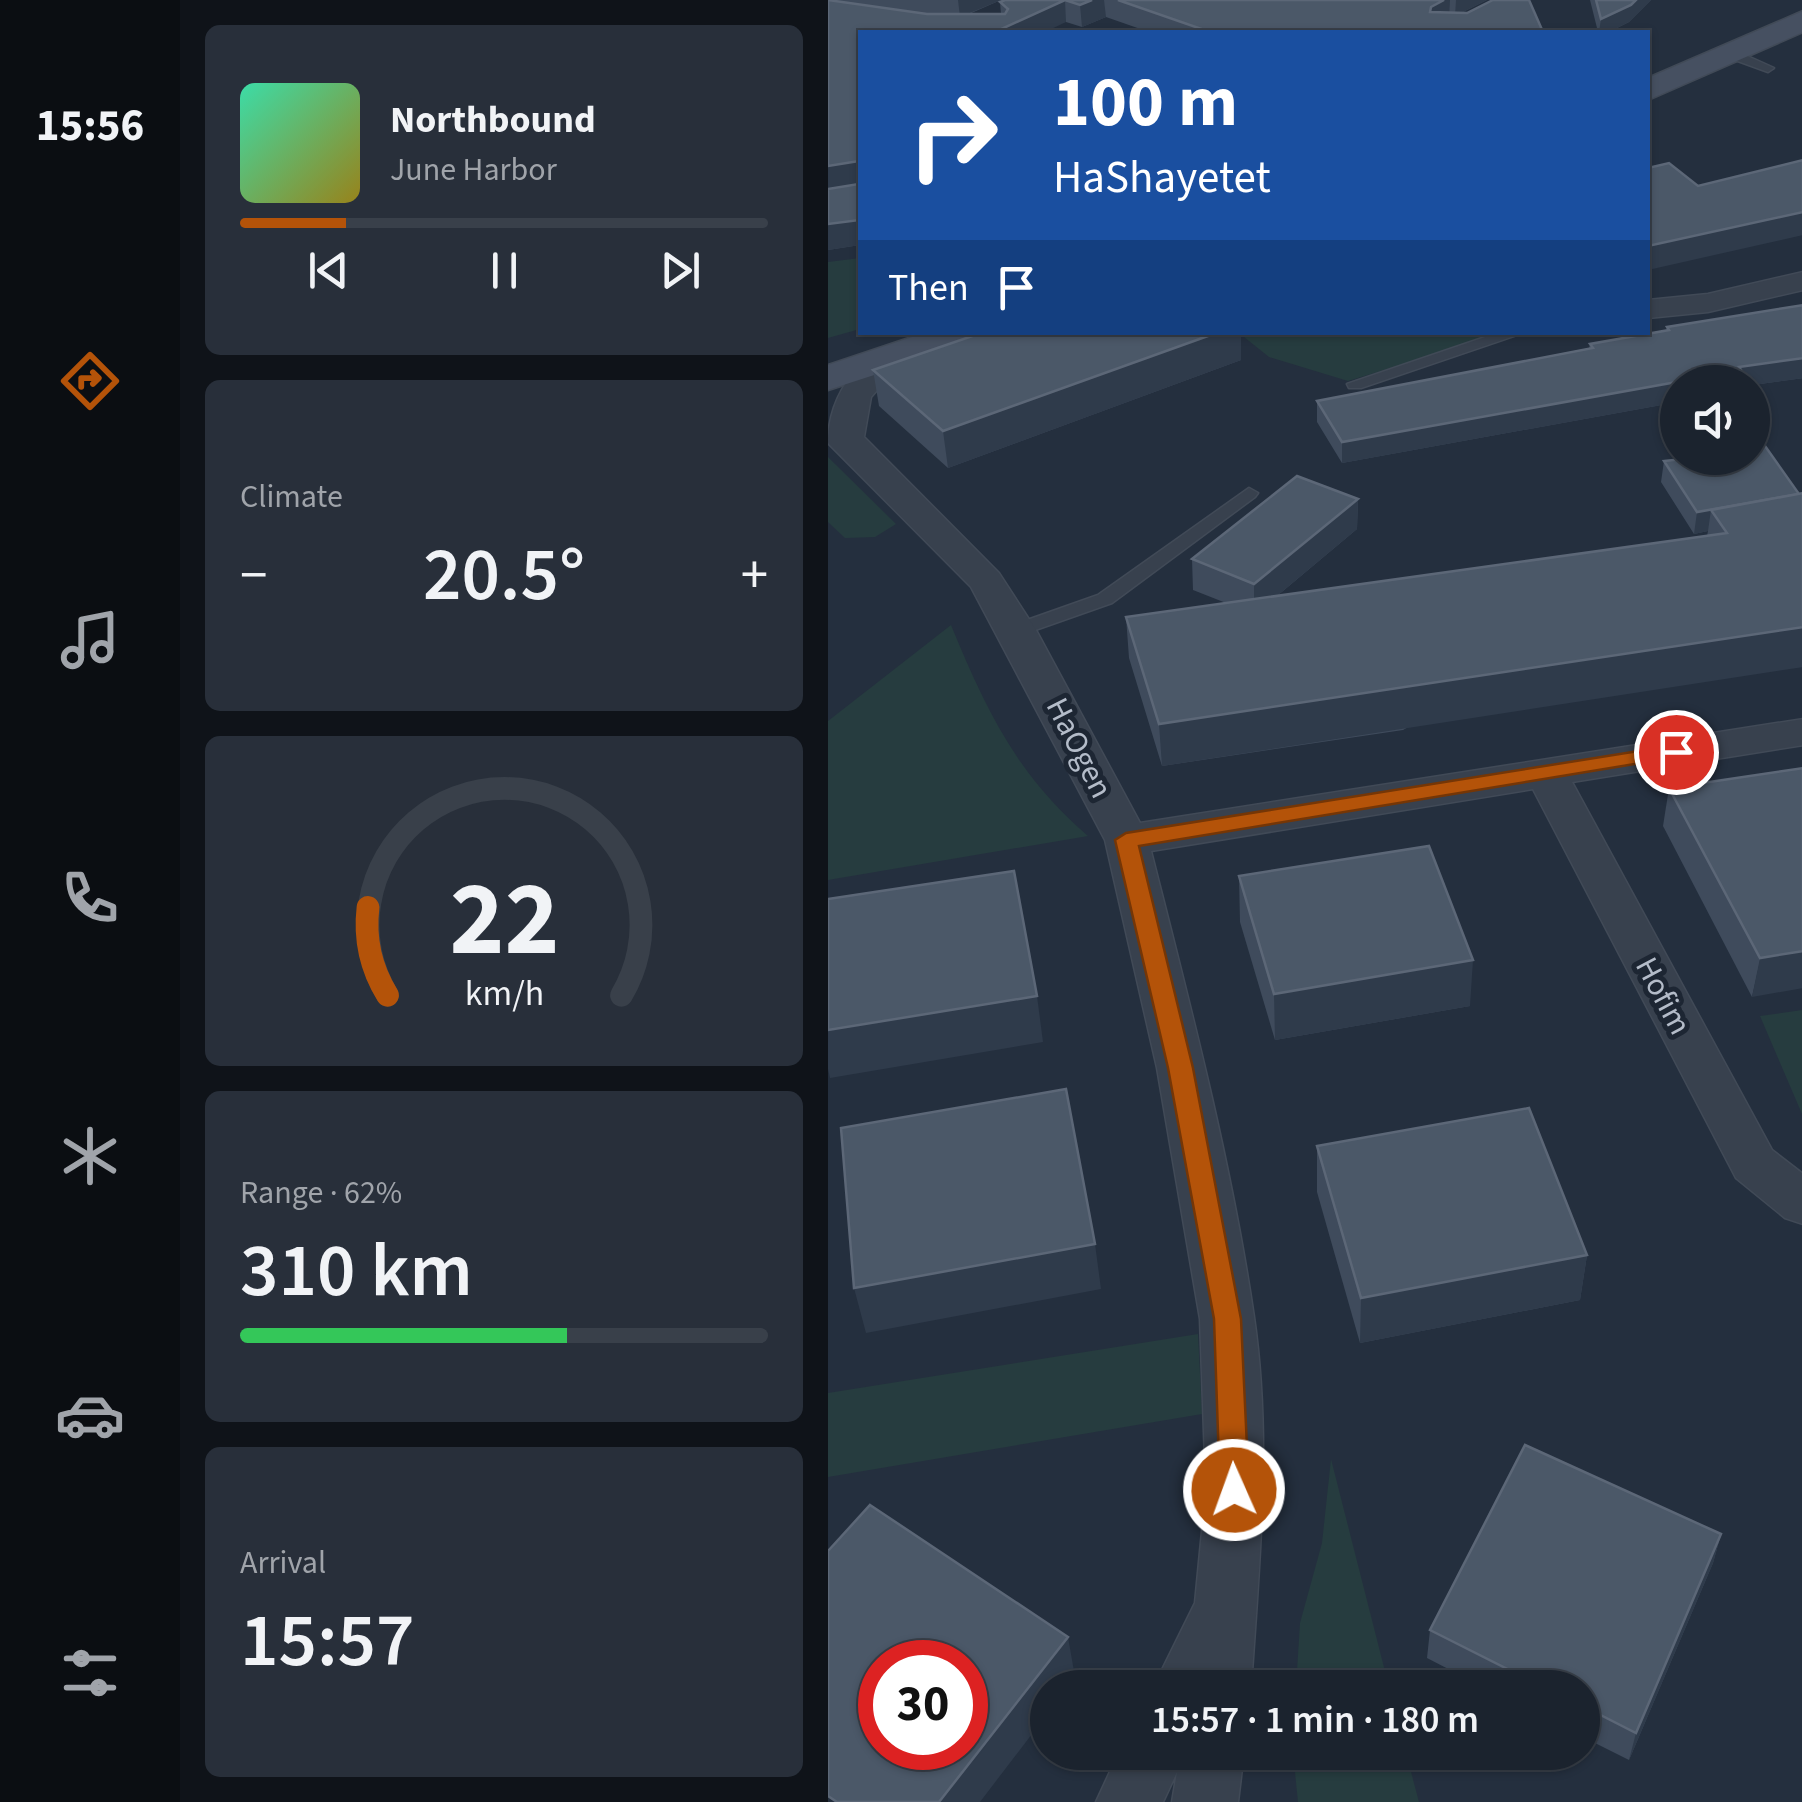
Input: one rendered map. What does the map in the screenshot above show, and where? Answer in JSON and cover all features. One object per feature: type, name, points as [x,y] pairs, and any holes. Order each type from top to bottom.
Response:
[{"type":"street","points":[[1650,59],[1781,0]]},
{"type":"street","points":[[1650,89],[1802,20]]},
{"type":"street","points":[[1650,309],[1708,304],[1802,281]]},
{"type":"street","points":[[828,348],[881,348],[952,335]]},
{"type":"street","points":[[828,378],[881,348]]},
{"type":"street","name":"HaOgen","points":[[881,348],[854,395],[838,434],[986,581],[1018,630],[1126,840],[1180,1068],[1228,1319],[1234,1490],[1221,1670]]},
{"type":"street","points":[[1126,840],[1802,732]]},
{"type":"street","name":"Hofim","points":[[1546,771],[1754,1164],[1802,1203]]},
{"type":"street","name":"HaOgen","points":[[1193,1670],[1228,1596]]},
{"type":"street","points":[[1129,1802],[1144,1770]]},
{"type":"street","points":[[1205,1802],[1209,1770]]},
{"type":"lane","points":[[1729,53],[1768,68]]},
{"type":"lane","points":[[1355,384],[1509,335]]},
{"type":"lane","points":[[1018,630],[1104,599],[1249,492]]},
{"type":"green space","points":[[858,258],[858,330],[828,338],[828,262]]},
{"type":"green space","points":[[1242,335],[1499,335],[1348,381],[1269,357]]},
{"type":"green space","points":[[828,457],[896,524],[875,537],[845,538],[828,522]]},
{"type":"green space","points":[[951,625],[1006,740],[1042,789],[1088,836],[828,880],[828,721]]},
{"type":"green space","points":[[1803,1010],[1802,1114],[1760,1016]]},
{"type":"green space","points":[[1198,1334],[1202,1414],[828,1477],[828,1393]]},
{"type":"green space","points":[[1331,1459],[1385,1670],[1297,1670],[1300,1623],[1322,1543]]},
{"type":"green space","points":[[1295,1770],[1411,1770],[1419,1802],[1298,1802]]},
{"type":"building","points":[[828,0],[927,14],[1005,14],[1008,9],[1000,2],[1005,0],[1065,0],[999,30],[858,30],[858,161],[828,166]]},
{"type":"building","points":[[1065,0],[1092,0],[1080,5]]},
{"type":"building","points":[[1118,0],[1444,0],[1431,7],[1430,12],[1467,13],[1493,0],[1529,0],[1542,30],[1204,30]]},
{"type":"building","points":[[1596,0],[1636,0],[1601,19]]},
{"type":"building","points":[[1803,160],[1803,212],[1650,246],[1650,168],[1669,163],[1698,186]]},
{"type":"building","points":[[858,184],[858,220],[828,224],[828,189]]},
{"type":"building","points":[[1803,305],[1803,358],[1753,365],[1660,365],[1660,385],[1342,442],[1317,401],[1593,348],[1590,344],[1669,330],[1667,327]]},
{"type":"building","points":[[975,335],[1211,335],[943,431],[873,370]]},
{"type":"building","points":[[1770,453],[1799,494],[1697,512],[1673,475],[1770,475]]},
{"type":"building","points":[[1297,476],[1358,499],[1254,584],[1192,559]]},
{"type":"building","points":[[1803,493],[1803,627],[1159,724],[1126,617],[1727,533],[1711,510]]},
{"type":"building","points":[[1803,768],[1803,951],[1760,958],[1669,788]]},
{"type":"building","points":[[1429,846],[1473,960],[1274,994],[1239,876]]},
{"type":"building","points":[[1014,871],[1037,996],[828,1030],[828,899]]},
{"type":"building","points":[[1066,1089],[1095,1244],[854,1288],[841,1128]]},
{"type":"building","points":[[1529,1108],[1587,1255],[1361,1298],[1317,1146]]},
{"type":"building","points":[[1525,1445],[1721,1534],[1636,1733],[1600,1715],[1600,1670],[1509,1670],[1430,1630]]},
{"type":"building","points":[[870,1505],[1068,1637],[1042,1670],[1030,1670],[1030,1686],[988,1739],[988,1640],[858,1640],[858,1770],[964,1770],[939,1802],[837,1802],[828,1796],[828,1551]]},
{"type":"route","points":[[1234,1490],[1228,1319],[1180,1068],[1126,840],[1676,752]]}]
